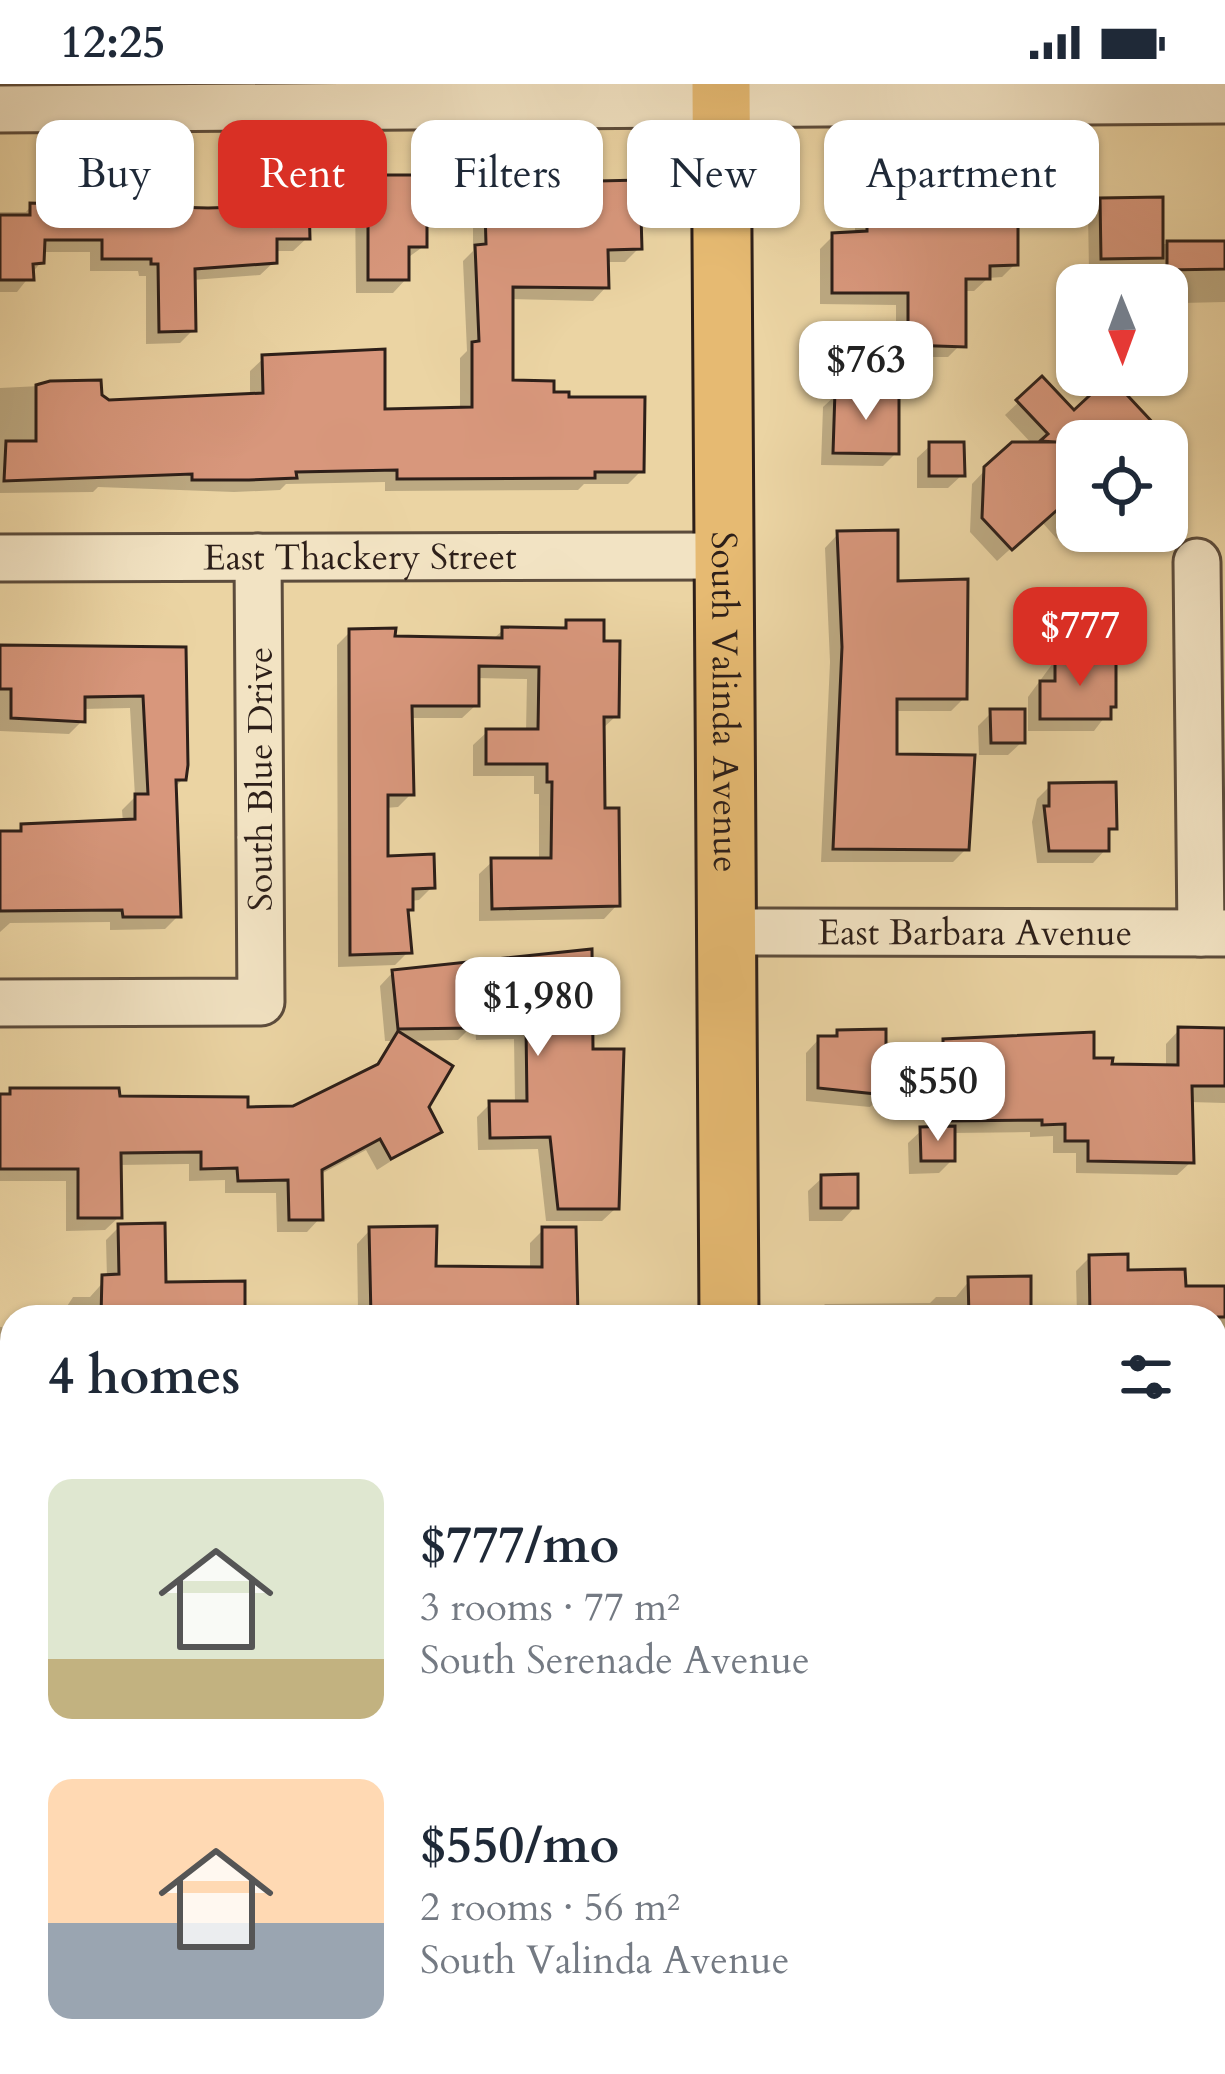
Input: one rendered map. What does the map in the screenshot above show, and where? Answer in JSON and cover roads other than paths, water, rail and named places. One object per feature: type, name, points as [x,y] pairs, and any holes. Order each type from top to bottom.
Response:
[{"type":"main road","name":"South Valinda Avenue","points":[[721,95],[729,1305]]},
{"type":"street","points":[[0,110],[721,95],[1225,100]]},
{"type":"street","name":"East Thackery Street","points":[[0,559],[722,556]]},
{"type":"street","name":"South Blue Drive","points":[[0,1003],[261,1002],[258,557]]},
{"type":"street","points":[[1196,562],[1213,933]]},
{"type":"street","name":"East Barbara Avenue","points":[[726,932],[1213,933]]}]
